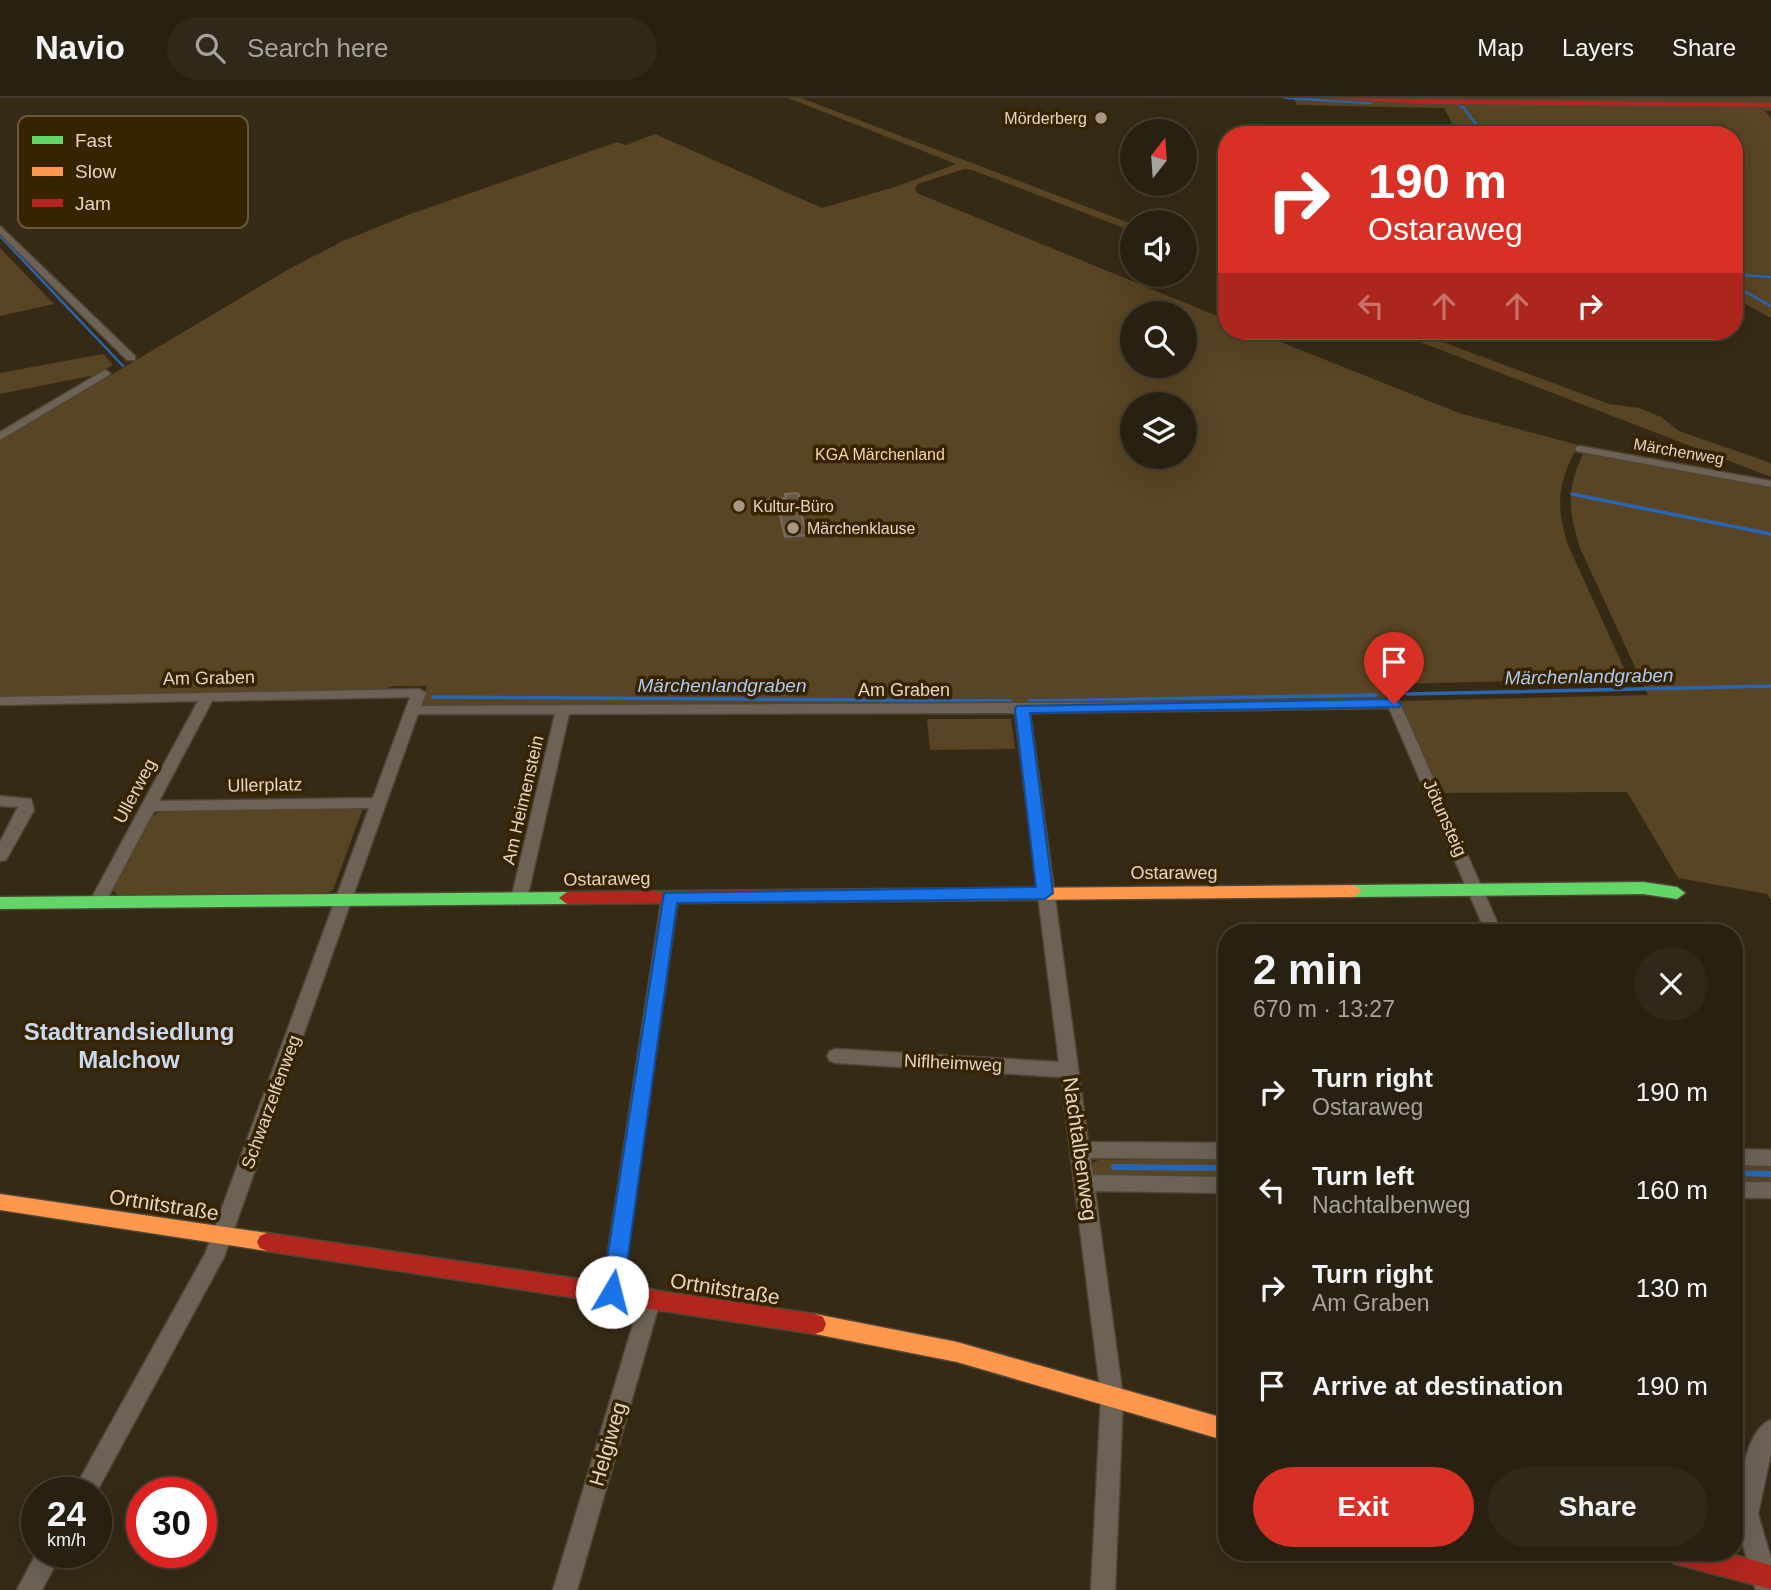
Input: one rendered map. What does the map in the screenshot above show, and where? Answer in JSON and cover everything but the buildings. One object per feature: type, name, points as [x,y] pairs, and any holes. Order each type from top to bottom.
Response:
[{"type":"street","points":[[1324,98],[1771,105]]},
{"type":"street","points":[[0,229],[131,358]]},
{"type":"street","points":[[0,437],[105,373]]},
{"type":"street","name":"Märchenweg","points":[[1580,449],[1771,484]]},
{"type":"street","name":"Am Graben","points":[[0,701],[419,693]]},
{"type":"street","name":"Schwarzelfenweg","points":[[92,1477],[214,1257],[419,693]]},
{"type":"street","name":"Ullerweg","points":[[98,901],[207,698]]},
{"type":"street","name":"Am Graben","points":[[414,710],[1022,709],[1394,704]]},
{"type":"street","name":"Jötunsteig","points":[[1394,704],[1490,924]]},
{"type":"street","name":"Nachtalbenweg","points":[[1022,709],[1082,1150],[1112,1397],[1103,1590]]},
{"type":"street","name":"Am Heimenstein","points":[[519,899],[564,710]]},
{"type":"street","points":[[0,801],[26,803],[26,810],[0,856]]},
{"type":"street","name":"Ullerplatz","points":[[149,806],[380,803]]},
{"type":"street","name":"Ostaraweg","points":[[0,903],[1643,888],[1677,893]]},
{"type":"street","points":[[612,1292],[670,897]]},
{"type":"street","name":"Niflheimweg","points":[[836,1056],[1069,1070]]},
{"type":"street","points":[[1082,1150],[1218,1151]]},
{"type":"street","points":[[1743,1157],[1771,1158]]},
{"type":"street","points":[[1085,1183],[1218,1185]]},
{"type":"street","points":[[1743,1190],[1771,1190]]},
{"type":"street","name":"Ortnitstraße","points":[[0,1202],[825,1326],[957,1352],[1218,1427]]},
{"type":"street","name":"Helgiweg","points":[[565,1590],[651,1298]]},
{"type":"street","points":[[1746,1514],[1757,1456],[1771,1431]]},
{"type":"street","points":[[1743,1507],[1768,1581]]},
{"type":"street","points":[[1705,1561],[1768,1581]]},
{"type":"street","points":[[29,1590],[41,1568]]},
{"type":"green space","name":"KGA Märchenland","points":[[788,98],[801,98],[1120,219],[1120,226],[972,170],[964,169],[918,184],[915,188],[917,193],[1120,276],[1120,287],[1146,287],[1181,301],[1120,301],[1120,378],[1197,378],[1197,308],[1218,316],[1218,340],[1276,340],[1459,413],[1578,445],[1563,483],[1561,517],[1568,545],[1629,679],[1380,684],[1386,699],[1026,706],[420,707],[427,686],[393,686],[382,690],[0,698],[0,441],[289,269],[343,241],[405,216],[617,142],[626,145],[655,134],[822,208],[898,186],[956,164]]},
{"type":"green space","points":[[1293,98],[1771,98],[1771,111],[1765,111],[1771,118],[1771,318],[1743,303],[1743,126],[1453,126],[1444,108],[1297,105]]},
{"type":"green space","points":[[0,248],[54,304],[0,316]]},
{"type":"green space","points":[[1414,340],[1437,340],[1609,404],[1639,408],[1661,417],[1679,431],[1771,463],[1771,477]]},
{"type":"green space","points":[[103,354],[113,365],[95,375],[0,394],[0,373]]},
{"type":"green space","points":[[1584,452],[1771,487],[1771,900],[1767,894],[1678,878],[1627,792],[1438,793],[1400,701],[1648,695],[1576,534],[1571,511],[1572,489]]},
{"type":"green space","points":[[927,719],[1011,719],[1015,749],[930,750]]},
{"type":"green space","points":[[169,808],[363,808],[333,890],[326,893],[118,895],[111,888],[148,818]]},
{"type":"green space","points":[[1218,1159],[1218,1181],[1093,1176],[1090,1170],[1098,1160]]},
{"type":"green space","points":[[1743,1162],[1771,1163],[1771,1185],[1743,1185]]},
{"type":"waterway","points":[[1285,98],[1371,103]]},
{"type":"waterway","points":[[1366,98],[1381,99]]},
{"type":"waterway","points":[[1443,98],[1463,107],[1477,126]]},
{"type":"waterway","points":[[0,236],[123,366]]},
{"type":"waterway","points":[[1743,275],[1771,277]]},
{"type":"waterway","points":[[1743,291],[1771,306]]},
{"type":"waterway","points":[[1572,494],[1771,534]]},
{"type":"waterway","name":"Märchenlandgraben","points":[[1407,694],[1771,686]]},
{"type":"waterway","name":"Märchenlandgraben","points":[[1029,701],[1376,695]]},
{"type":"waterway","name":"Märchenlandgraben","points":[[433,697],[1011,701]]},
{"type":"waterway","points":[[1114,1167],[1218,1168]]},
{"type":"waterway","points":[[1743,1173],[1771,1174]]},
{"type":"traffic: fast","points":[[1354,891],[1643,888],[1677,893]]},
{"type":"traffic: fast","points":[[0,903],[567,898]]},
{"type":"traffic: slow","points":[[899,895],[1354,891]]},
{"type":"traffic: slow","points":[[0,1202],[267,1242]]},
{"type":"traffic: slow","points":[[815,1324],[957,1352],[1218,1427]]},
{"type":"traffic: jam","points":[[1324,98],[1429,102],[1771,105]]},
{"type":"traffic: jam","points":[[567,898],[899,895]]},
{"type":"traffic: jam","points":[[267,1242],[815,1324]]},
{"type":"traffic: jam","points":[[1710,1561],[1771,1577]]},
{"type":"place","name":"Mörderberg","points":[[1101,118]]},
{"type":"place","name":"Kultur-Büro","points":[[739,506]]},
{"type":"place","name":"Märchenklause","points":[[793,528]]},
{"type":"district","name":"Stadtrandsiedlung Malchow","points":[[129,1046]]},
{"type":"route","points":[[612,1292],[670,897],[1045,893],[1022,709],[1394,704]]}]
